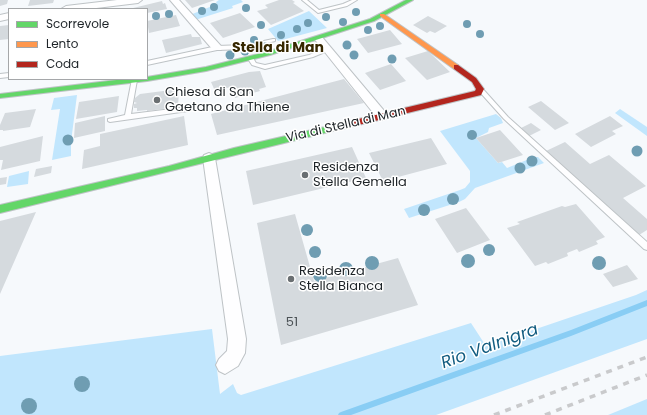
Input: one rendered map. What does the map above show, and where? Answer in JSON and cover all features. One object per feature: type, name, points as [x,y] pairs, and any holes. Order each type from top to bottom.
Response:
[{"type":"street","points":[[74,8],[138,0]]},
{"type":"street","points":[[174,0],[217,48]]},
{"type":"street","points":[[148,79],[206,69],[250,59],[319,39],[382,15],[410,0]]},
{"type":"street","points":[[382,15],[474,80],[480,89]]},
{"type":"street","points":[[319,39],[382,116]]},
{"type":"street","points":[[0,96],[134,80]]},
{"type":"street","name":"Via di Stella di Man","points":[[0,209],[478,93],[480,89]]},
{"type":"street","points":[[209,158],[237,339],[236,353],[232,360],[225,365]]},
{"type":"lane","points":[[304,0],[318,12],[345,5],[355,0]]},
{"type":"lane","points":[[148,63],[217,48],[245,47],[273,40]]},
{"type":"lane","points":[[250,59],[254,64],[264,67],[311,56],[323,51],[326,47]]},
{"type":"lane","points":[[128,117],[134,80]]},
{"type":"lane","points":[[480,89],[506,118],[647,247]]},
{"type":"lane","points":[[110,120],[188,109]]},
{"type":"shaded area","points":[[219,0],[241,0],[243,2],[232,6],[233,8],[195,20],[190,15],[217,4],[216,2]]},
{"type":"shaded area","points":[[309,11],[327,28],[278,41],[268,29]]},
{"type":"shaded area","points":[[77,95],[71,142],[71,156],[52,160],[60,109],[51,110],[54,98]]},
{"type":"shaded area","points":[[620,109],[647,127],[647,136],[615,113]]},
{"type":"shaded area","points":[[496,114],[501,118],[503,123],[489,128],[488,132],[476,138],[498,163],[502,162],[507,168],[534,157],[538,157],[544,163],[475,188],[465,199],[459,202],[409,218],[404,209],[465,188],[470,182],[470,171],[440,131]]},
{"type":"shaded area","points":[[29,171],[28,184],[7,187],[9,176]]},
{"type":"shaded area","points":[[647,290],[647,339],[436,415],[0,415],[0,356],[212,329],[220,394],[233,384],[237,393],[241,395],[471,323],[486,346]]},
{"type":"shaded area","points":[[647,399],[647,415],[608,415]]},
{"type":"building","points":[[0,0],[8,0],[7,4],[0,6]]},
{"type":"building","points":[[30,0],[54,0],[53,3],[28,6]]},
{"type":"building","points":[[185,0],[215,0],[192,8]]},
{"type":"building","points":[[279,0],[292,0],[295,2],[293,3],[304,11],[271,25],[257,11],[268,8],[265,5]]},
{"type":"building","points":[[162,1],[163,4],[165,3],[167,9],[148,13],[148,8],[133,8]]},
{"type":"building","points":[[240,13],[255,27],[223,38],[210,23]]},
{"type":"building","points":[[176,15],[180,26],[149,33],[148,21]]},
{"type":"building","points":[[428,16],[447,26],[435,33],[430,31],[427,33],[413,25]]},
{"type":"building","points":[[8,25],[8,39],[0,40],[0,26]]},
{"type":"building","points":[[390,30],[402,44],[368,53],[357,39]]},
{"type":"building","points":[[191,34],[192,37],[200,37],[202,44],[166,53],[162,40]]},
{"type":"building","points":[[428,51],[450,72],[427,80],[405,58]]},
{"type":"building","points":[[391,64],[406,81],[380,90],[365,73]]},
{"type":"building","points":[[260,71],[266,87],[259,89],[260,91],[235,98],[231,87],[215,91],[211,82],[249,72]]},
{"type":"building","points":[[344,79],[364,103],[217,135],[211,114]]},
{"type":"building","name":"Chiesa di San Gaetano da Thiene","points":[[179,89],[178,107],[147,111],[137,111],[137,108],[134,108],[134,104],[137,103],[134,102],[135,98],[140,94]]},
{"type":"building","points":[[119,96],[117,112],[76,119],[79,102]]},
{"type":"building","points":[[541,101],[569,123],[555,130],[528,107]]},
{"type":"building","points":[[36,109],[30,127],[3,131],[0,130],[0,125],[5,113]]},
{"type":"building","points":[[105,116],[105,131],[74,138],[75,123]]},
{"type":"building","points":[[184,116],[188,145],[82,169],[84,150],[100,146],[100,134]]},
{"type":"building","points":[[610,116],[623,126],[612,131],[616,134],[591,147],[575,134]]},
{"type":"building","points":[[531,123],[541,130],[529,136],[521,128]]},
{"type":"building","points":[[500,130],[523,155],[498,163],[476,138]]},
{"type":"building","points":[[43,136],[40,161],[1,170],[3,160],[0,160],[0,147]]},
{"type":"building","points":[[431,138],[447,164],[383,181],[369,153]]},
{"type":"building","points":[[565,142],[590,164],[609,155],[646,186],[623,198],[647,219],[647,230],[639,235],[546,151]]},
{"type":"building","name":"Residenza Stella Gemella","points":[[352,147],[366,178],[253,205],[246,171]]},
{"type":"building","points":[[52,166],[51,173],[34,177],[36,169]]},
{"type":"building","points":[[7,177],[6,184],[0,185],[0,178]]},
{"type":"building","points":[[576,204],[605,237],[596,241],[598,244],[579,252],[577,249],[567,253],[568,256],[548,264],[546,262],[535,266],[507,228],[520,224],[517,222],[562,206],[565,207]]},
{"type":"building","points":[[466,208],[490,240],[457,253],[435,219]]},
{"type":"building","points":[[36,212],[0,294],[0,221]]},
{"type":"building","name":"Residenza Stella Bianca","points":[[295,214],[314,281],[398,258],[418,305],[281,345],[257,223]]},
{"type":"building","points":[[627,265],[638,279],[613,287],[603,274]]},
{"type":"waterway","name":"Rio Valnigra","points":[[341,415],[571,333],[647,303]]},
{"type":"railway","points":[[494,415],[647,357]]},
{"type":"railway","points":[[545,415],[647,375]]},
{"type":"traffic: fast","points":[[148,79],[206,69],[268,54],[372,20],[410,0]]},
{"type":"traffic: fast","points":[[0,96],[136,80]]},
{"type":"traffic: fast","points":[[0,209],[342,126]]},
{"type":"traffic: slow","points":[[382,15],[456,67]]},
{"type":"traffic: jam","points":[[342,126],[478,93],[480,89],[474,80],[456,67]]},
{"type":"place","name":"Chiesa di San Gaetano da Thiene","points":[[157,100]]},
{"type":"place","name":"Residenza Stella Gemella","points":[[305,175]]},
{"type":"place","name":"Residenza Stella Bianca","points":[[291,279]]},
{"type":"district","name":"Stella di Man","points":[[278,48]]}]
